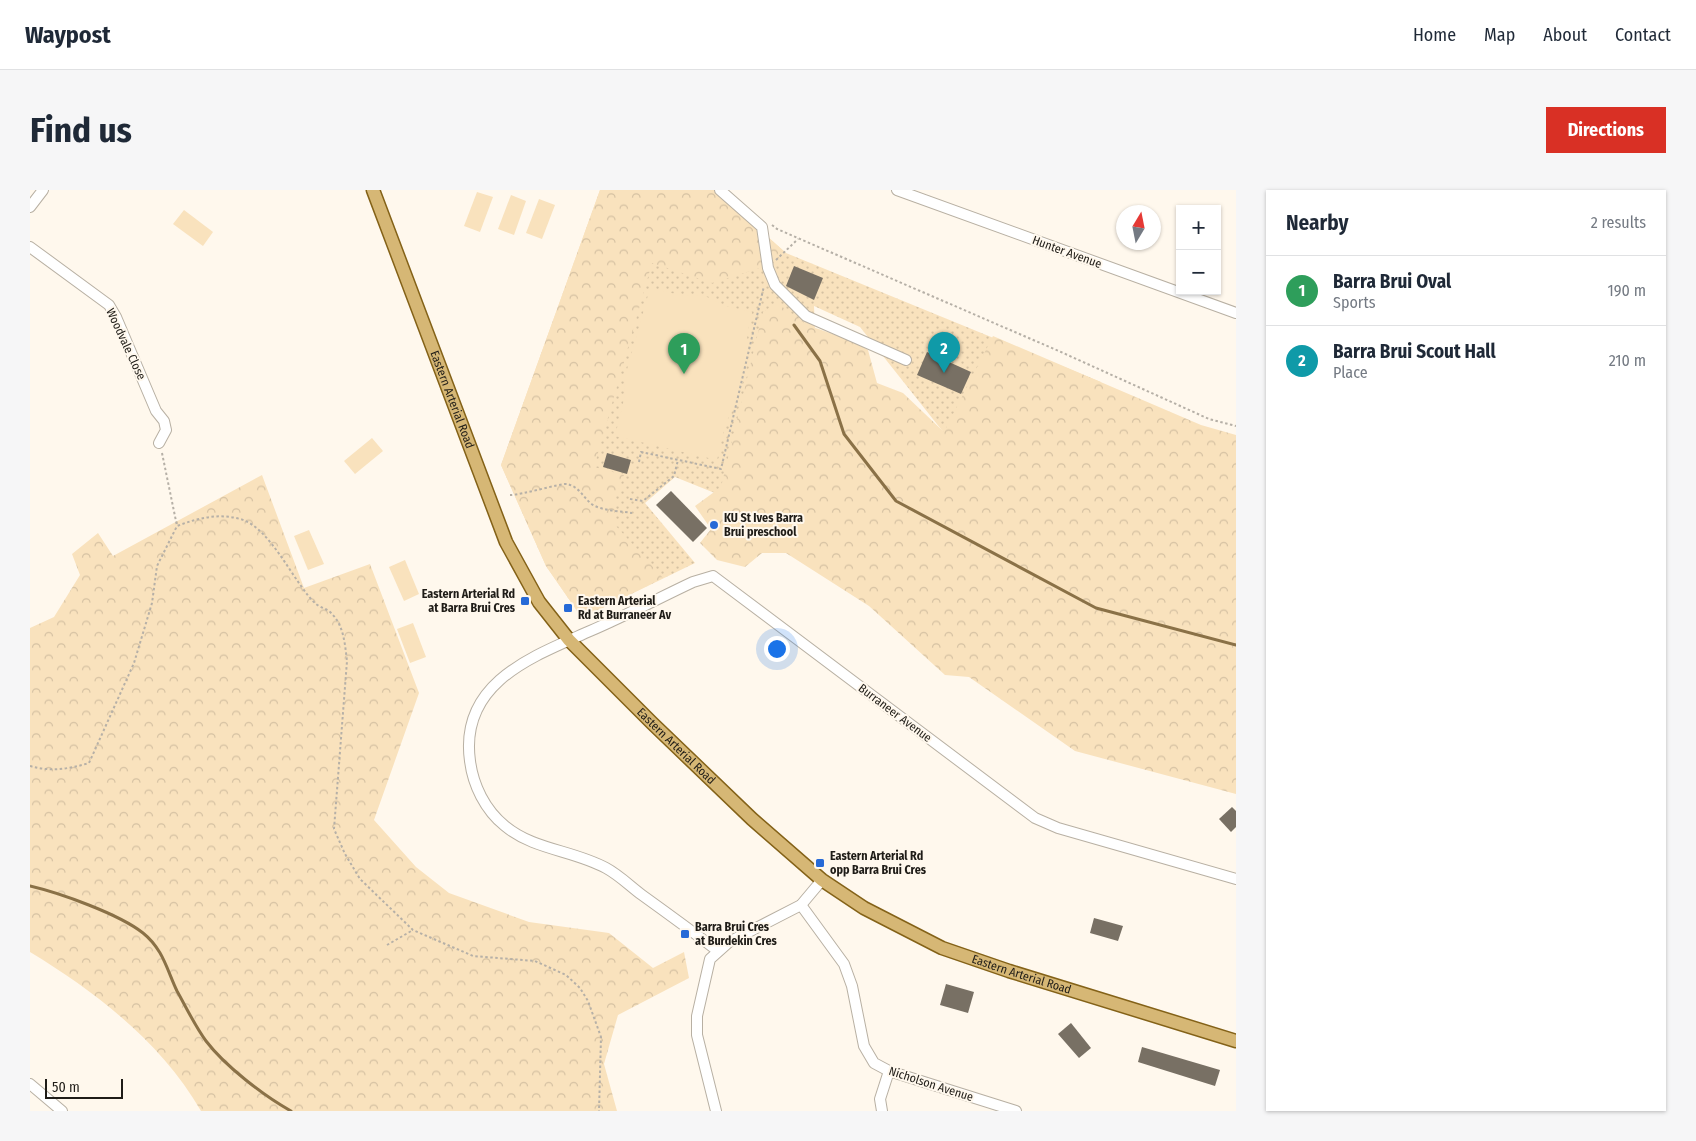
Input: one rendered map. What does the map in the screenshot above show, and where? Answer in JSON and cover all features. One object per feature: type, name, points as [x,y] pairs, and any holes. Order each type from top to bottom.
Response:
[{"type":"main road","name":"Eastern Arterial Road","points":[[373,190],[506,542],[539,602],[569,640],[745,812],[822,880],[864,908],[942,948],[1009,971],[1236,1041]]},
{"type":"street","points":[[30,207],[42,190]]},
{"type":"street","points":[[720,190],[762,227],[768,268],[775,285],[806,316],[906,360]]},
{"type":"street","name":"Hunter Avenue","points":[[897,190],[1236,313]]},
{"type":"street","name":"Woodvale Close","points":[[30,247],[108,305],[116,316],[156,410],[164,421],[166,430],[159,443]]},
{"type":"street","name":"Burraneer Avenue","points":[[569,640],[693,582],[713,576],[1035,818],[1058,828],[1236,879]]},
{"type":"street","points":[[569,640],[506,673],[483,700],[471,730],[469,744],[471,770],[482,799],[492,814],[518,835],[531,842],[604,867],[718,951]]},
{"type":"street","points":[[716,1111],[697,1035],[698,1016],[706,967],[710,959],[729,942],[800,905],[822,880]]},
{"type":"street","name":"Nicholson Avenue","points":[[800,905],[844,964],[852,986],[864,1046],[874,1063],[889,1071],[1016,1111]]},
{"type":"street","points":[[882,1111],[880,1100],[889,1071]]},
{"type":"street","points":[[30,1084],[62,1111]]},
{"type":"path","points":[[770,223],[777,229],[798,239],[1061,352],[1209,419],[1236,426]]},
{"type":"path","points":[[639,462],[642,452],[720,469],[768,268],[798,239]]},
{"type":"path","points":[[30,766],[42,770],[71,768],[89,763],[134,663],[152,603],[157,566],[177,526],[166,465],[159,443]]},
{"type":"path","points":[[630,499],[643,501],[674,476],[678,460]]},
{"type":"path","points":[[510,496],[524,495],[564,483],[577,487],[592,504],[599,508],[632,513]]},
{"type":"path","points":[[177,526],[210,515],[242,519],[260,532],[286,562],[316,604],[332,614],[343,633],[347,661],[334,828],[344,854],[360,879],[413,930],[474,956],[535,961],[566,975],[580,988],[588,1001],[601,1037],[599,1111]]},
{"type":"path","points":[[387,945],[413,930]]},
{"type":"green space","points":[[600,190],[715,190],[786,253],[1101,382],[944,433],[860,327],[814,306],[818,406],[772,516],[675,477],[645,503],[695,563],[582,618],[546,566],[501,465]]},
{"type":"green space","points":[[600,190],[715,190],[786,253],[757,269],[712,283],[652,263],[594,467],[624,475],[614,501],[616,526],[663,578],[582,618],[546,566],[501,465]]},
{"type":"green space","points":[[477,192],[493,197],[480,232],[464,226]]},
{"type":"green space","points":[[511,195],[526,201],[514,235],[498,229]]},
{"type":"green space","points":[[539,199],[555,205],[542,239],[526,233]]},
{"type":"green space","points":[[184,210],[213,232],[203,246],[173,224]]},
{"type":"green space","points":[[650,288],[680,295],[705,296],[726,306],[752,312],[747,336],[749,355],[745,375],[736,405],[726,422],[717,460],[615,436],[625,395],[624,380]]},
{"type":"green space","points":[[777,303],[807,325],[850,340],[868,350],[877,383],[903,393],[944,432],[993,336],[1201,425],[1236,435],[1236,794],[1075,751],[969,677],[945,675],[869,606],[786,553],[762,553],[745,567],[717,560],[700,543],[711,529],[695,506],[721,487],[763,312]]},
{"type":"green space","points":[[372,438],[383,451],[355,474],[344,461]]},
{"type":"green space","points":[[262,475],[304,588],[370,564],[419,693],[374,820],[416,867],[449,893],[529,922],[609,933],[653,968],[684,952],[689,978],[618,1015],[604,1064],[617,1111],[201,1111],[167,1063],[126,1021],[79,984],[30,952],[30,628],[54,617],[80,575],[72,554],[98,533],[113,556]]},
{"type":"green space","points":[[309,530],[324,564],[308,570],[294,536]]},
{"type":"green space","points":[[405,560],[419,594],[404,601],[389,567]]},
{"type":"green space","points":[[413,623],[426,657],[410,663],[397,629]]},
{"type":"building","points":[[794,266],[823,278],[814,300],[786,286]]},
{"type":"building","points":[[927,352],[971,372],[961,394],[917,375]]},
{"type":"building","points":[[607,453],[631,460],[627,474],[603,467]]},
{"type":"building","points":[[671,491],[707,528],[693,542],[656,505]]},
{"type":"building","points":[[1232,807],[1236,811],[1236,827],[1231,832],[1219,819]]},
{"type":"building","points":[[1094,918],[1123,926],[1118,941],[1090,933]]},
{"type":"building","points":[[946,984],[974,992],[968,1013],[940,1005]]},
{"type":"building","points":[[1071,1023],[1091,1048],[1079,1058],[1058,1034]]},
{"type":"building","points":[[1142,1047],[1220,1070],[1215,1086],[1138,1062]]},
{"type":"waterway","points":[[794,325],[820,361],[844,434],[896,501],[1096,608],[1236,645]]},
{"type":"waterway","points":[[30,886],[105,912],[132,926],[150,939],[160,953],[194,1023],[214,1051],[245,1080],[291,1111]]},
{"type":"place","name":"Barra Brui Scout Hall","points":[[944,373]]},
{"type":"place","name":"Barra Brui Oval","points":[[684,374]]},
{"type":"place","name":"KU St Ives Barra Brui preschool","points":[[714,525]]},
{"type":"place","name":"Eastern Arterial Rd at Barra Brui Cres","points":[[525,601]]},
{"type":"place","name":"Eastern Arterial Rd at Burraneer Av","points":[[568,608]]},
{"type":"place","name":"Eastern Arterial Rd opp Barra Brui Cres","points":[[820,863]]},
{"type":"place","name":"Barra Brui Cres at Burdekin Cres","points":[[685,934]]}]
